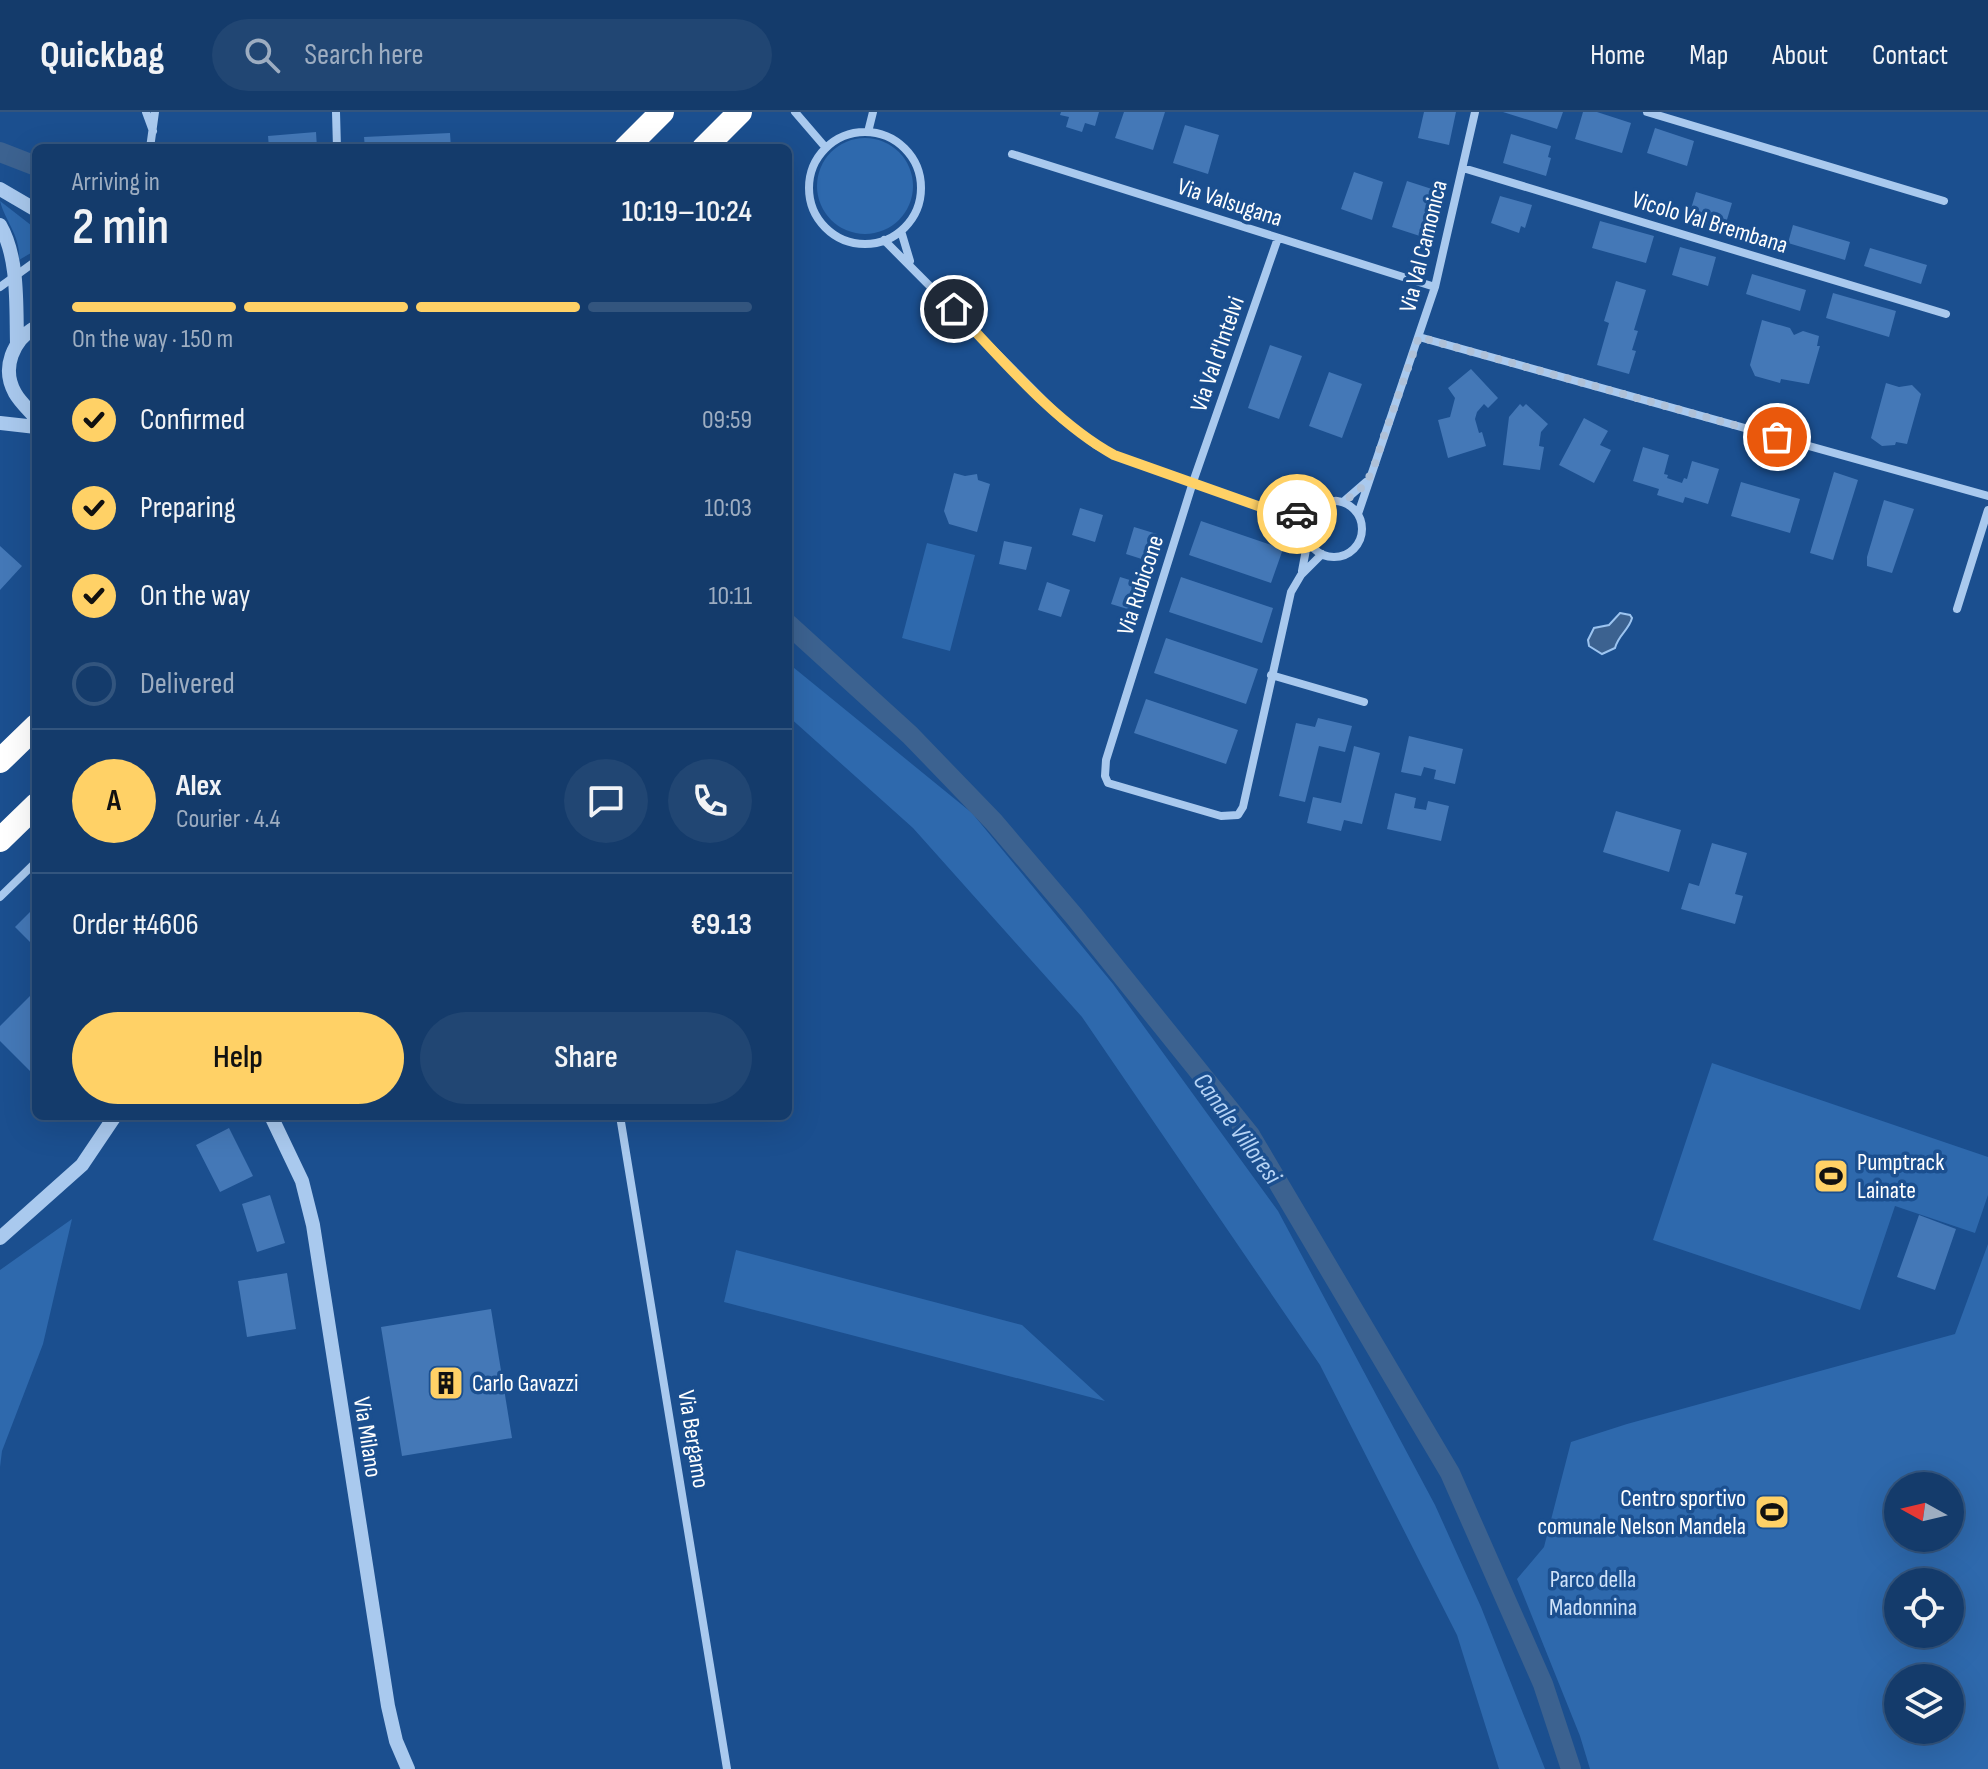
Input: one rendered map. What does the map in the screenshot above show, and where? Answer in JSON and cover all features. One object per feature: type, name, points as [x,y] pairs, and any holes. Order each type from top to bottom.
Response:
[{"type":"highway","points":[[630,144],[662,112]]},
{"type":"highway","points":[[708,144],[740,112]]},
{"type":"highway","points":[[0,761],[32,730]]},
{"type":"highway","points":[[0,840],[32,809]]},
{"type":"street","points":[[146,112],[153,131]]},
{"type":"street","points":[[151,144],[155,112]]},
{"type":"street","points":[[336,112],[337,144]]},
{"type":"street","points":[[795,112],[826,148]]},
{"type":"street","points":[[868,132],[873,112]]},
{"type":"street","name":"Via Val Camonica","points":[[1358,514],[1435,287],[1475,112]]},
{"type":"street","points":[[1647,112],[1944,201]]},
{"type":"street","points":[[868,132],[896,141],[915,163],[921,192],[911,220],[901,231],[868,244],[851,242],[836,235],[819,218],[810,194],[810,177],[826,148],[852,133],[868,132]]},
{"type":"street","name":"Via Valsugana","points":[[1012,154],[1435,287]]},
{"type":"street","name":"Vicolo Val Brembana","points":[[1463,168],[1946,314]]},
{"type":"street","points":[[0,189],[32,208]]},
{"type":"street","points":[[0,225],[10,250],[13,278],[17,343],[10,360],[10,381],[15,394],[32,413]]},
{"type":"street","points":[[901,231],[911,265]]},
{"type":"street","name":"Via Val d'Intelvi","points":[[1193,482],[1278,238]]},
{"type":"street","points":[[884,240],[1062,419],[1096,445],[1114,455],[1275,512],[1307,536],[1322,554],[1340,556],[1355,548],[1362,531],[1358,514],[1343,502],[1328,501],[1315,508],[1310,514],[1307,536],[1301,575]]},
{"type":"street","points":[[0,287],[32,264]]},
{"type":"street","points":[[0,353],[32,330]]},
{"type":"street","points":[[1419,337],[1988,496]]},
{"type":"street","points":[[0,423],[32,427]]},
{"type":"street","name":"Via Val Camonica","points":[[1343,502],[1361,489],[1369,478]]},
{"type":"street","name":"Via Rubicone","points":[[1193,482],[1106,760],[1108,783],[1221,816],[1238,815],[1243,807],[1271,675]]},
{"type":"street","points":[[1957,609],[1988,510]]},
{"type":"street","points":[[1275,512],[1310,514]]},
{"type":"street","points":[[1322,554],[1301,575],[1291,592],[1271,675],[1364,702]]},
{"type":"street","points":[[0,897],[32,866]]},
{"type":"street","points":[[0,1238],[82,1165],[112,1120]]},
{"type":"street","name":"Via Milano","points":[[273,1120],[302,1181],[313,1225],[388,1706],[396,1741],[408,1769]]},
{"type":"street","name":"Via Bergamo","points":[[621,1120],[727,1769]]},
{"type":"green space","points":[[865,138],[883,142],[899,152],[909,168],[913,186],[909,204],[899,220],[883,230],[865,234],[847,230],[831,220],[821,204],[817,186],[821,168],[831,152],[847,142]]},
{"type":"green space","points":[[0,201],[32,226],[32,252],[19,260],[18,243]]},
{"type":"green space","points":[[927,543],[975,555],[950,651],[902,638]]},
{"type":"green space","points":[[792,666],[972,813],[1113,984],[1278,1211],[1435,1505],[1481,1607],[1545,1769],[1499,1769],[1457,1635],[1320,1365],[1082,1017],[913,828],[792,720]]},
{"type":"green space","name":"Pumptrack Lainate","points":[[1712,1063],[1988,1157],[1988,1195],[1975,1233],[1895,1206],[1860,1310],[1653,1240]]},
{"type":"green space","points":[[72,1219],[43,1344],[2,1451],[0,1467],[0,1270]]},
{"type":"green space","name":"Centro sportivo comunale Nelson Mandela","points":[[1988,1244],[1988,1769],[1590,1769],[1580,1736],[1517,1579],[1544,1547],[1571,1442],[1955,1334]]},
{"type":"green space","points":[[736,1250],[1022,1325],[1105,1401],[724,1302]]},
{"type":"shaded area","points":[[1620,613],[1632,618],[1615,648],[1602,654],[1589,646],[1588,640],[1594,628],[1609,625]]},
{"type":"building","points":[[1061,112],[1099,112],[1095,126],[1085,123],[1082,132],[1066,127],[1069,117],[1060,115]]},
{"type":"building","points":[[1124,112],[1165,112],[1153,150],[1115,138]]},
{"type":"building","points":[[1424,112],[1456,112],[1449,145],[1418,138]]},
{"type":"building","points":[[1503,112],[1563,112],[1557,129]]},
{"type":"building","points":[[1583,112],[1597,112],[1631,123],[1622,153],[1575,139]]},
{"type":"building","points":[[1185,125],[1219,135],[1208,174],[1173,163]]},
{"type":"building","points":[[1655,128],[1694,141],[1687,166],[1647,153]]},
{"type":"building","points":[[316,132],[317,144],[269,144],[268,136]]},
{"type":"building","points":[[450,133],[451,144],[365,144],[364,137]]},
{"type":"building","points":[[1511,134],[1551,146],[1546,176],[1503,163]]},
{"type":"building","points":[[1354,172],[1383,182],[1372,220],[1341,209]]},
{"type":"building","points":[[1407,181],[1438,191],[1423,237],[1392,227]]},
{"type":"building","points":[[1696,192],[1732,203],[1723,233],[1687,222]]},
{"type":"building","points":[[1500,196],[1532,205],[1525,228],[1521,226],[1519,233],[1491,223]]},
{"type":"building","points":[[1600,221],[1654,236],[1646,263],[1592,248]]},
{"type":"building","points":[[1793,225],[1850,242],[1845,260],[1788,243]]},
{"type":"building","points":[[1680,247],[1716,257],[1708,286],[1672,275]]},
{"type":"building","points":[[1870,248],[1927,265],[1921,284],[1864,266]]},
{"type":"building","points":[[1752,274],[1806,290],[1800,311],[1746,294]]},
{"type":"building","points":[[1616,281],[1646,290],[1634,330],[1638,331],[1632,350],[1636,351],[1629,374],[1597,365],[1609,323],[1604,321]]},
{"type":"building","points":[[1833,293],[1896,311],[1889,337],[1826,318]]},
{"type":"building","points":[[1762,320],[1790,328],[1794,335],[1803,331],[1819,336],[1817,346],[1820,346],[1809,384],[1781,379],[1780,383],[1755,376],[1750,365]]},
{"type":"building","points":[[1270,345],[1302,356],[1279,419],[1248,408]]},
{"type":"building","points":[[1471,369],[1498,398],[1488,408],[1484,404],[1475,419],[1486,446],[1448,458],[1438,420],[1450,417],[1455,398],[1448,388]]},
{"type":"building","points":[[1329,372],[1362,384],[1342,438],[1309,426]]},
{"type":"building","points":[[1886,383],[1899,387],[1912,385],[1921,394],[1907,444],[1896,442],[1895,445],[1882,446],[1871,438]]},
{"type":"building","points":[[1520,404],[1523,407],[1526,404],[1548,424],[1541,432],[1539,446],[1544,447],[1540,470],[1503,465],[1509,417]]},
{"type":"building","points":[[1584,418],[1608,431],[1600,445],[1611,450],[1594,483],[1559,465]]},
{"type":"building","points":[[1643,447],[1669,455],[1664,474],[1682,483],[1684,478],[1687,479],[1692,461],[1719,469],[1708,504],[1685,497],[1683,503],[1657,495],[1659,489],[1633,481]]},
{"type":"building","points":[[1834,472],[1858,480],[1833,560],[1810,553]]},
{"type":"building","points":[[954,473],[965,476],[977,474],[978,480],[990,484],[977,532],[949,524],[944,511]]},
{"type":"building","points":[[1741,482],[1800,499],[1790,533],[1731,516]]},
{"type":"building","points":[[1884,500],[1914,509],[1892,573],[1867,566]]},
{"type":"building","points":[[1080,508],[1103,515],[1095,542],[1072,535]]},
{"type":"building","points":[[1201,521],[1283,549],[1271,583],[1189,555]]},
{"type":"building","points":[[1134,527],[1157,534],[1148,561],[1126,554]]},
{"type":"building","points":[[1004,541],[1032,547],[1026,570],[999,564]]},
{"type":"building","points":[[0,546],[22,566],[0,590]]},
{"type":"building","points":[[1120,577],[1143,584],[1134,611],[1111,604]]},
{"type":"building","points":[[1181,577],[1273,608],[1262,643],[1169,612]]},
{"type":"building","points":[[1047,582],[1070,590],[1061,617],[1038,610]]},
{"type":"building","points":[[1166,638],[1258,669],[1246,704],[1154,673]]},
{"type":"building","points":[[1146,699],[1238,730],[1226,764],[1134,733]]},
{"type":"building","points":[[1318,718],[1352,726],[1345,752],[1319,746],[1305,802],[1279,796],[1296,723],[1315,727]]},
{"type":"building","points":[[1409,736],[1463,749],[1455,784],[1434,779],[1436,770],[1424,767],[1421,776],[1401,772]]},
{"type":"building","points":[[1354,746],[1380,753],[1362,824],[1344,820],[1341,831],[1307,823],[1313,797],[1341,803]]},
{"type":"building","points":[[1395,793],[1416,798],[1414,808],[1426,810],[1428,801],[1449,806],[1441,841],[1387,829]]},
{"type":"building","points":[[1616,811],[1681,830],[1669,872],[1603,852]]},
{"type":"building","points":[[1712,843],[1747,853],[1735,894],[1743,896],[1735,924],[1681,909],[1689,883],[1699,886]]},
{"type":"building","points":[[32,910],[32,944],[15,927]]},
{"type":"building","points":[[32,994],[32,1073],[0,1041],[0,1026]]},
{"type":"building","points":[[229,1128],[253,1176],[220,1192],[196,1145]]},
{"type":"building","points":[[270,1195],[285,1243],[257,1252],[242,1204]]},
{"type":"building","points":[[1919,1215],[1956,1229],[1935,1290],[1897,1277]]},
{"type":"building","points":[[287,1273],[296,1329],[247,1337],[238,1281]]},
{"type":"building","name":"Carlo Gavazzi","points":[[491,1309],[512,1438],[402,1456],[381,1327]]},
{"type":"waterway","name":"Canale Villoresi","points":[[0,152],[32,164]]},
{"type":"waterway","name":"Canale Villoresi","points":[[792,628],[910,735],[994,822],[1074,916],[1250,1135],[1450,1473],[1543,1684],[1571,1769]]},
{"type":"way so far","points":[[1297,514],[1310,514],[1328,501],[1343,502],[1349,499],[1369,478],[1419,337],[1777,437]]},
{"type":"place","name":"Pumptrack Lainate","points":[[1831,1176]]},
{"type":"place","name":"Carlo Gavazzi","points":[[446,1383]]},
{"type":"place","name":"Centro sportivo comunale Nelson Mandela","points":[[1772,1512]]},
{"type":"route","points":[[954,309],[1062,419],[1096,445],[1114,455],[1275,512],[1297,514]]},
{"type":"park label","name":"Parco della Madonnina","points":[[1593,1593]]}]
